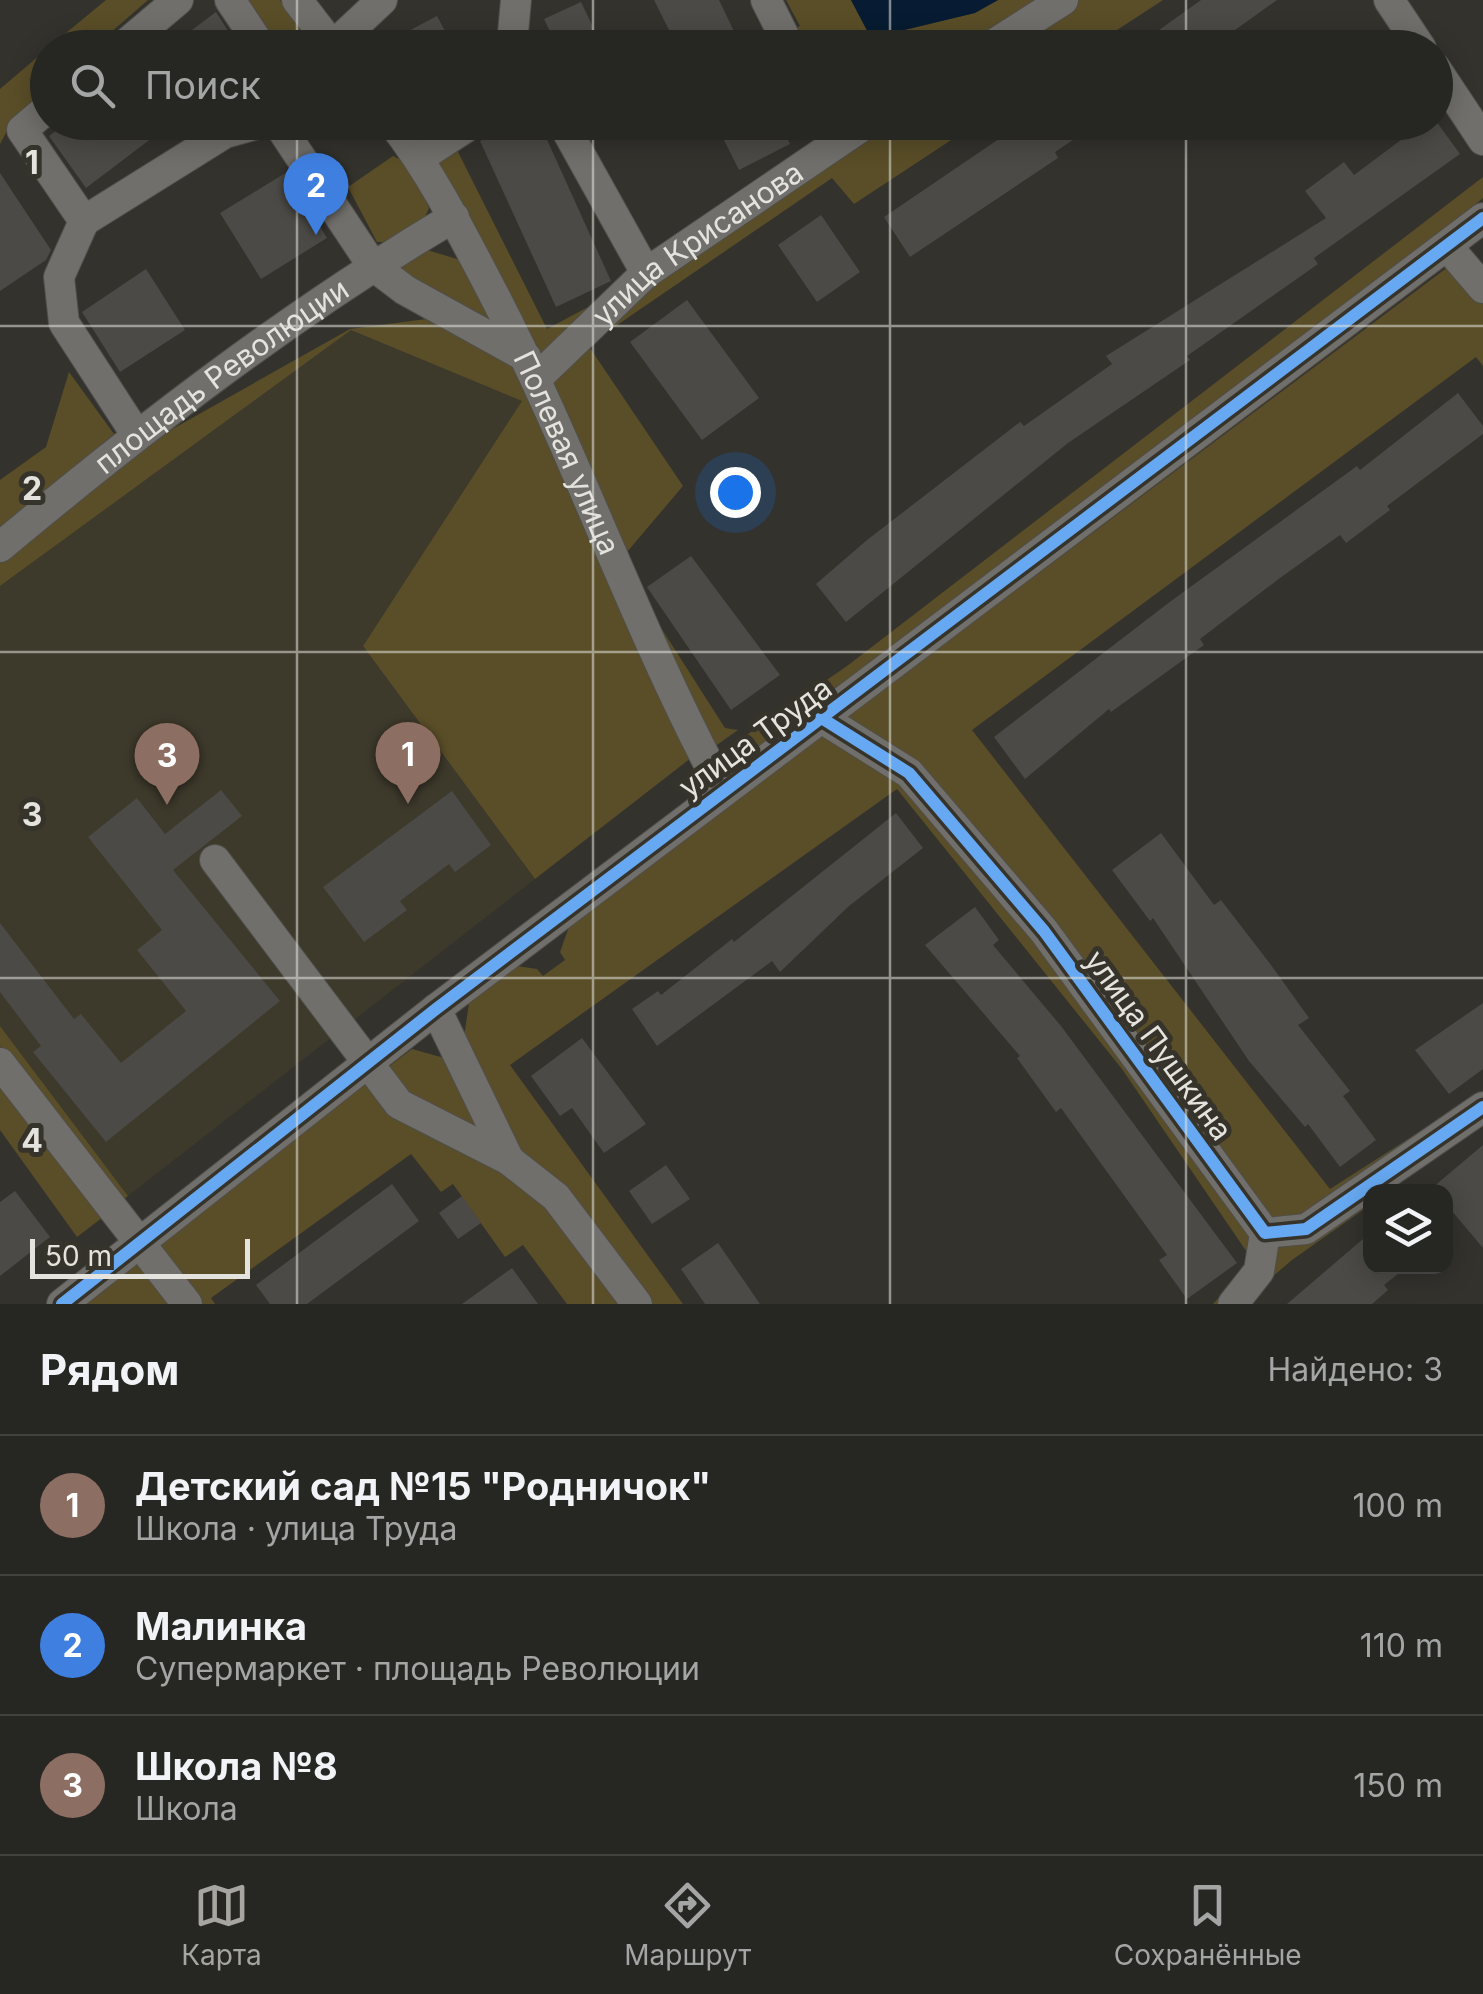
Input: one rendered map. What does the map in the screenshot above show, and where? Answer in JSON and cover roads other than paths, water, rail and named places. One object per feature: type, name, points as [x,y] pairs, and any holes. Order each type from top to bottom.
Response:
[{"type":"street","points":[[142,30],[178,0]]},
{"type":"street","points":[[230,0],[250,30]]},
{"type":"street","points":[[297,0],[320,30]]},
{"type":"street","points":[[351,30],[382,0]]},
{"type":"street","points":[[513,30],[516,0]]},
{"type":"street","points":[[766,0],[781,30]]},
{"type":"street","points":[[1016,30],[1063,0]]},
{"type":"street","points":[[1389,0],[1409,30]]},
{"type":"street","points":[[1453,95],[1483,140]]},
{"type":"street","points":[[30,123],[22,130],[84,221]]},
{"type":"street","points":[[136,434],[64,323],[59,277],[84,221],[214,140]]},
{"type":"street","points":[[288,140],[372,265],[404,290],[531,367]]},
{"type":"street","name":"Полевая улица","points":[[406,140],[454,217],[531,367],[690,730],[722,791]]},
{"type":"street","points":[[419,158],[446,140]]},
{"type":"street","points":[[572,140],[646,273]]},
{"type":"street","name":"улица Крисанова","points":[[531,367],[646,273],[822,140]]},
{"type":"street","name":"площадь Революции","points":[[0,547],[136,434],[372,265],[454,217]]},
{"type":"street","name":"улица Труда","points":[[62,1304],[436,1009],[1483,218]]},
{"type":"street","points":[[1447,246],[1483,288]]},
{"type":"street","name":"улица Пушкина","points":[[822,719],[909,773],[1044,931],[1265,1233]]},
{"type":"street","points":[[215,860],[399,1104],[509,1160],[556,1197],[636,1304]]},
{"type":"street","points":[[436,1009],[509,1160]]},
{"type":"street","points":[[0,1063],[187,1304]]},
{"type":"street","points":[[1234,1304],[1259,1271],[1265,1233],[1306,1229],[1483,1107]]},
{"type":"water","points":[[851,0],[998,0],[975,13],[904,30],[867,30]]},
{"type":"place","name":"Малинка","points":[[316,235]]},
{"type":"place","name":"Детский сад №15 \"Родничок\"","points":[[408,804]]},
{"type":"place","name":"Школа №8","points":[[167,805]]}]
